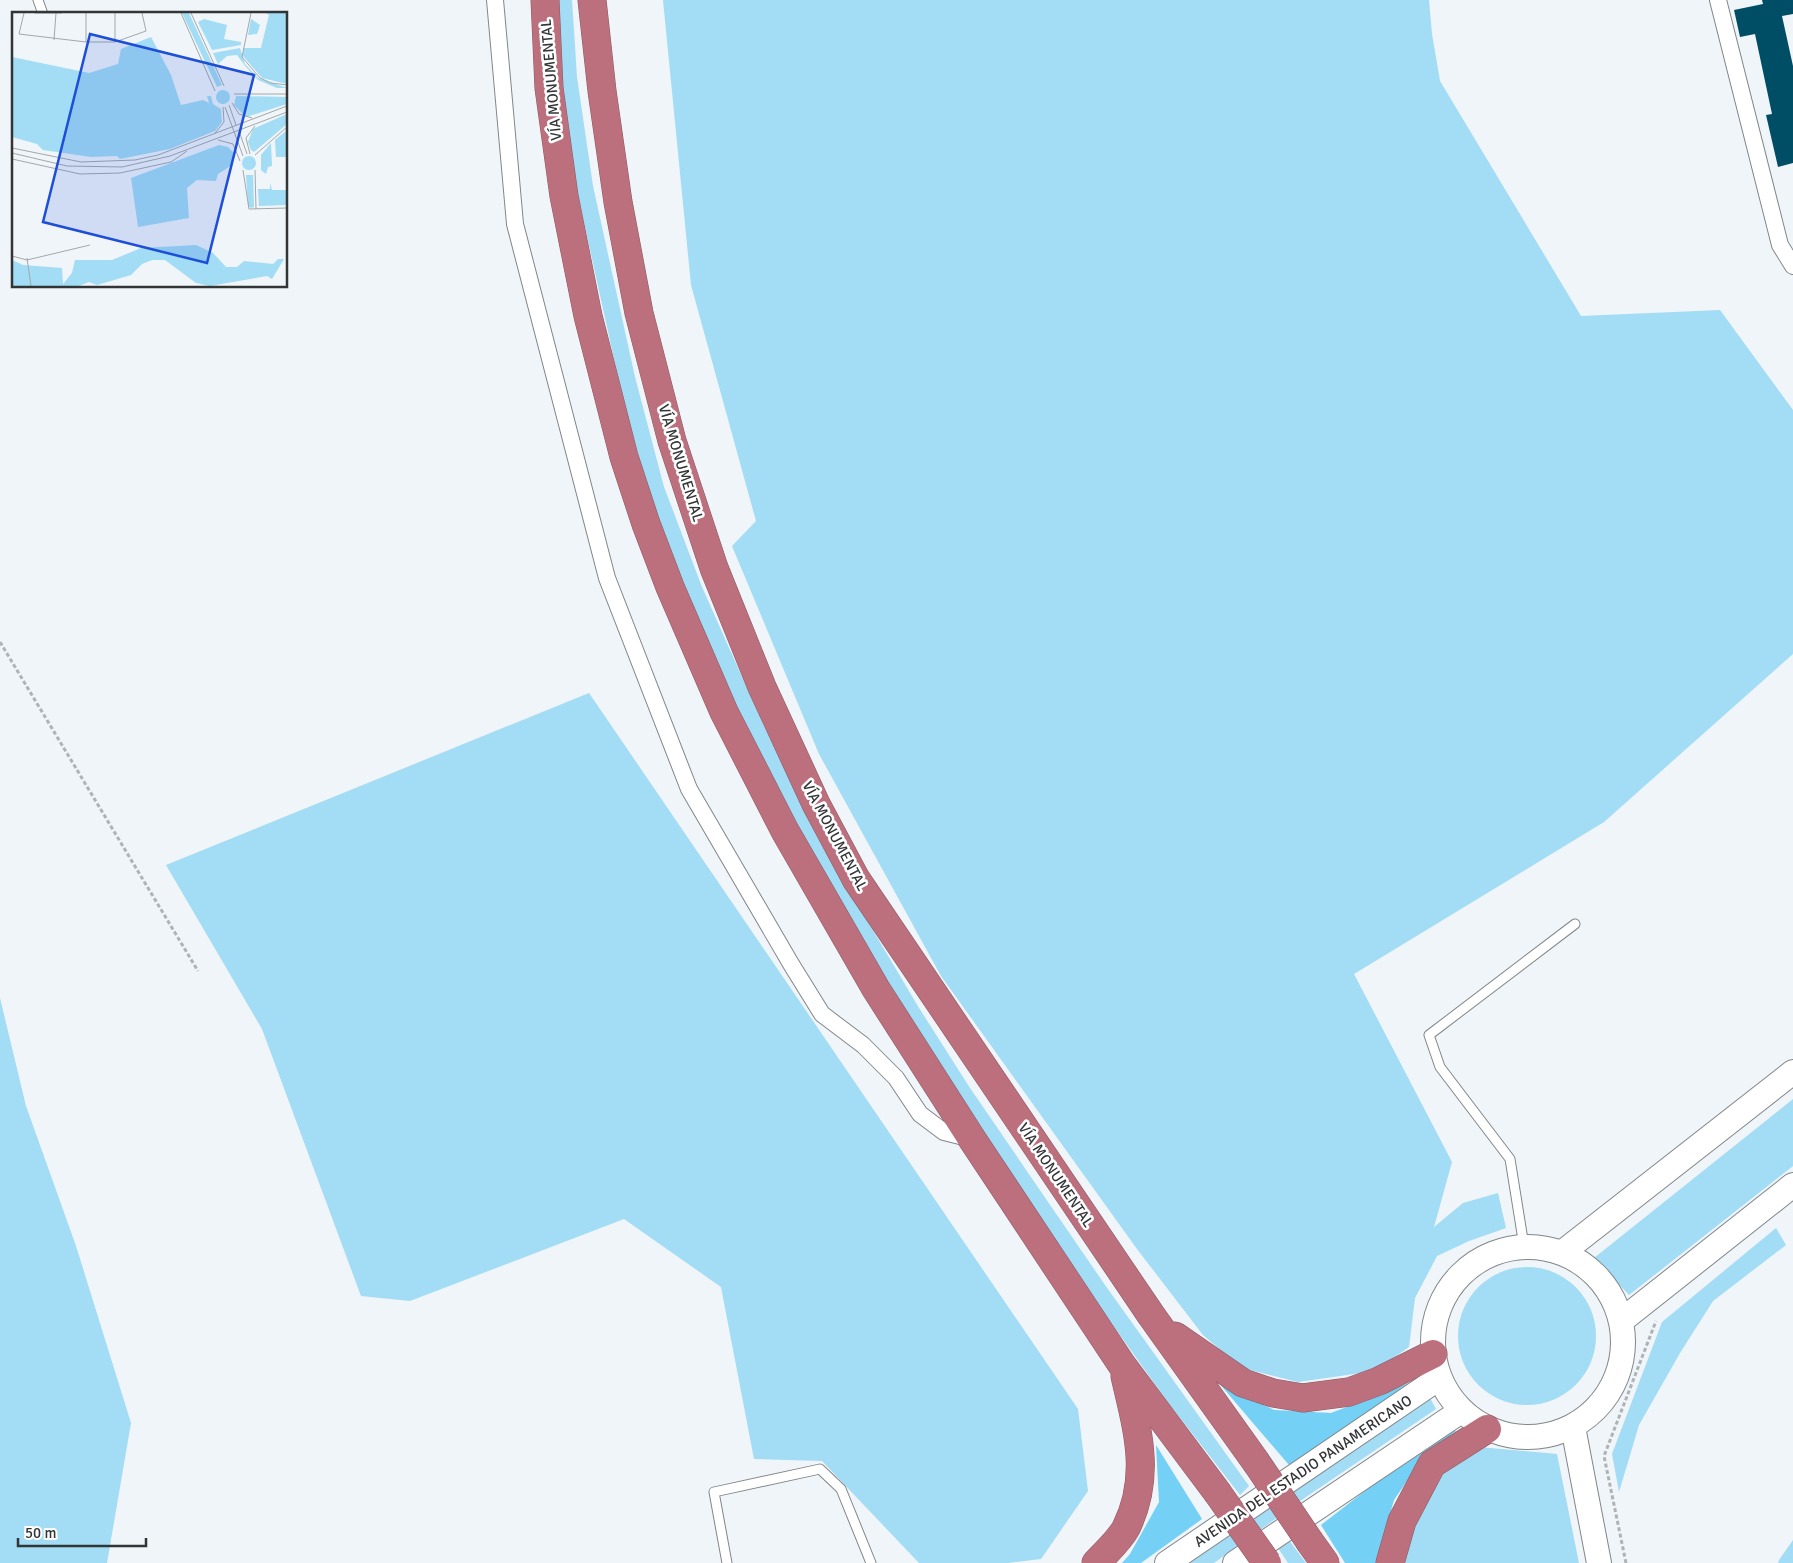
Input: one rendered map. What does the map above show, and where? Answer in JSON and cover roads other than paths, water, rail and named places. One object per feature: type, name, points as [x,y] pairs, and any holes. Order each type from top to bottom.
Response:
[{"type":"highway","name":"VÍA MONUMENTAL","points":[[545,0],[549,88],[564,196],[588,316],[624,457],[649,533],[724,712],[785,830],[876,989],[1122,1365],[1217,1492],[1267,1563]]},
{"type":"highway","name":"VÍA MONUMENTAL","points":[[592,0],[602,91],[617,192],[639,313],[672,441],[714,568],[762,687],[816,804],[856,879],[1151,1315],[1318,1552]]},
{"type":"highway","points":[[1151,1315],[1195,1351],[1243,1383],[1273,1393],[1303,1398],[1352,1391],[1379,1381],[1436,1366]]},
{"type":"highway","points":[[1096,1563],[1125,1528],[1135,1502],[1139,1481],[1141,1459],[1139,1437],[1122,1365]]},
{"type":"highway","points":[[1390,1563],[1402,1521],[1432,1464],[1487,1429]]},
{"type":"street","points":[[496,0],[515,224],[607,578],[688,789],[822,1014],[863,1045],[896,1078],[920,1114],[944,1132],[972,1138]]},
{"type":"street","points":[[1718,0],[1793,266]]},
{"type":"street","points":[[1563,1252],[1793,1072]]},
{"type":"street","points":[[1621,1321],[1793,1185]]},
{"type":"street","points":[[1524,1246],[1544,1247],[1563,1252],[1583,1264],[1601,1280],[1613,1299],[1621,1321],[1623,1352],[1615,1382],[1597,1408],[1572,1427],[1545,1436],[1516,1437],[1487,1429],[1461,1411],[1448,1396],[1436,1366],[1434,1322],[1445,1292],[1466,1268],[1493,1252],[1524,1246]]},
{"type":"street","name":"AVENIDA DEL ESTADIO PANAMERICANO","points":[[1167,1563],[1436,1366]]},
{"type":"street","points":[[1235,1563],[1461,1411]]},
{"type":"street","points":[[1572,1427],[1599,1563]]},
{"type":"lane","points":[[38,0],[42,12]]},
{"type":"lane","points":[[1524,1246],[1510,1159],[1440,1067],[1429,1035],[1575,924]]},
{"type":"lane","points":[[727,1563],[714,1492],[820,1469],[840,1489],[871,1563]]}]
